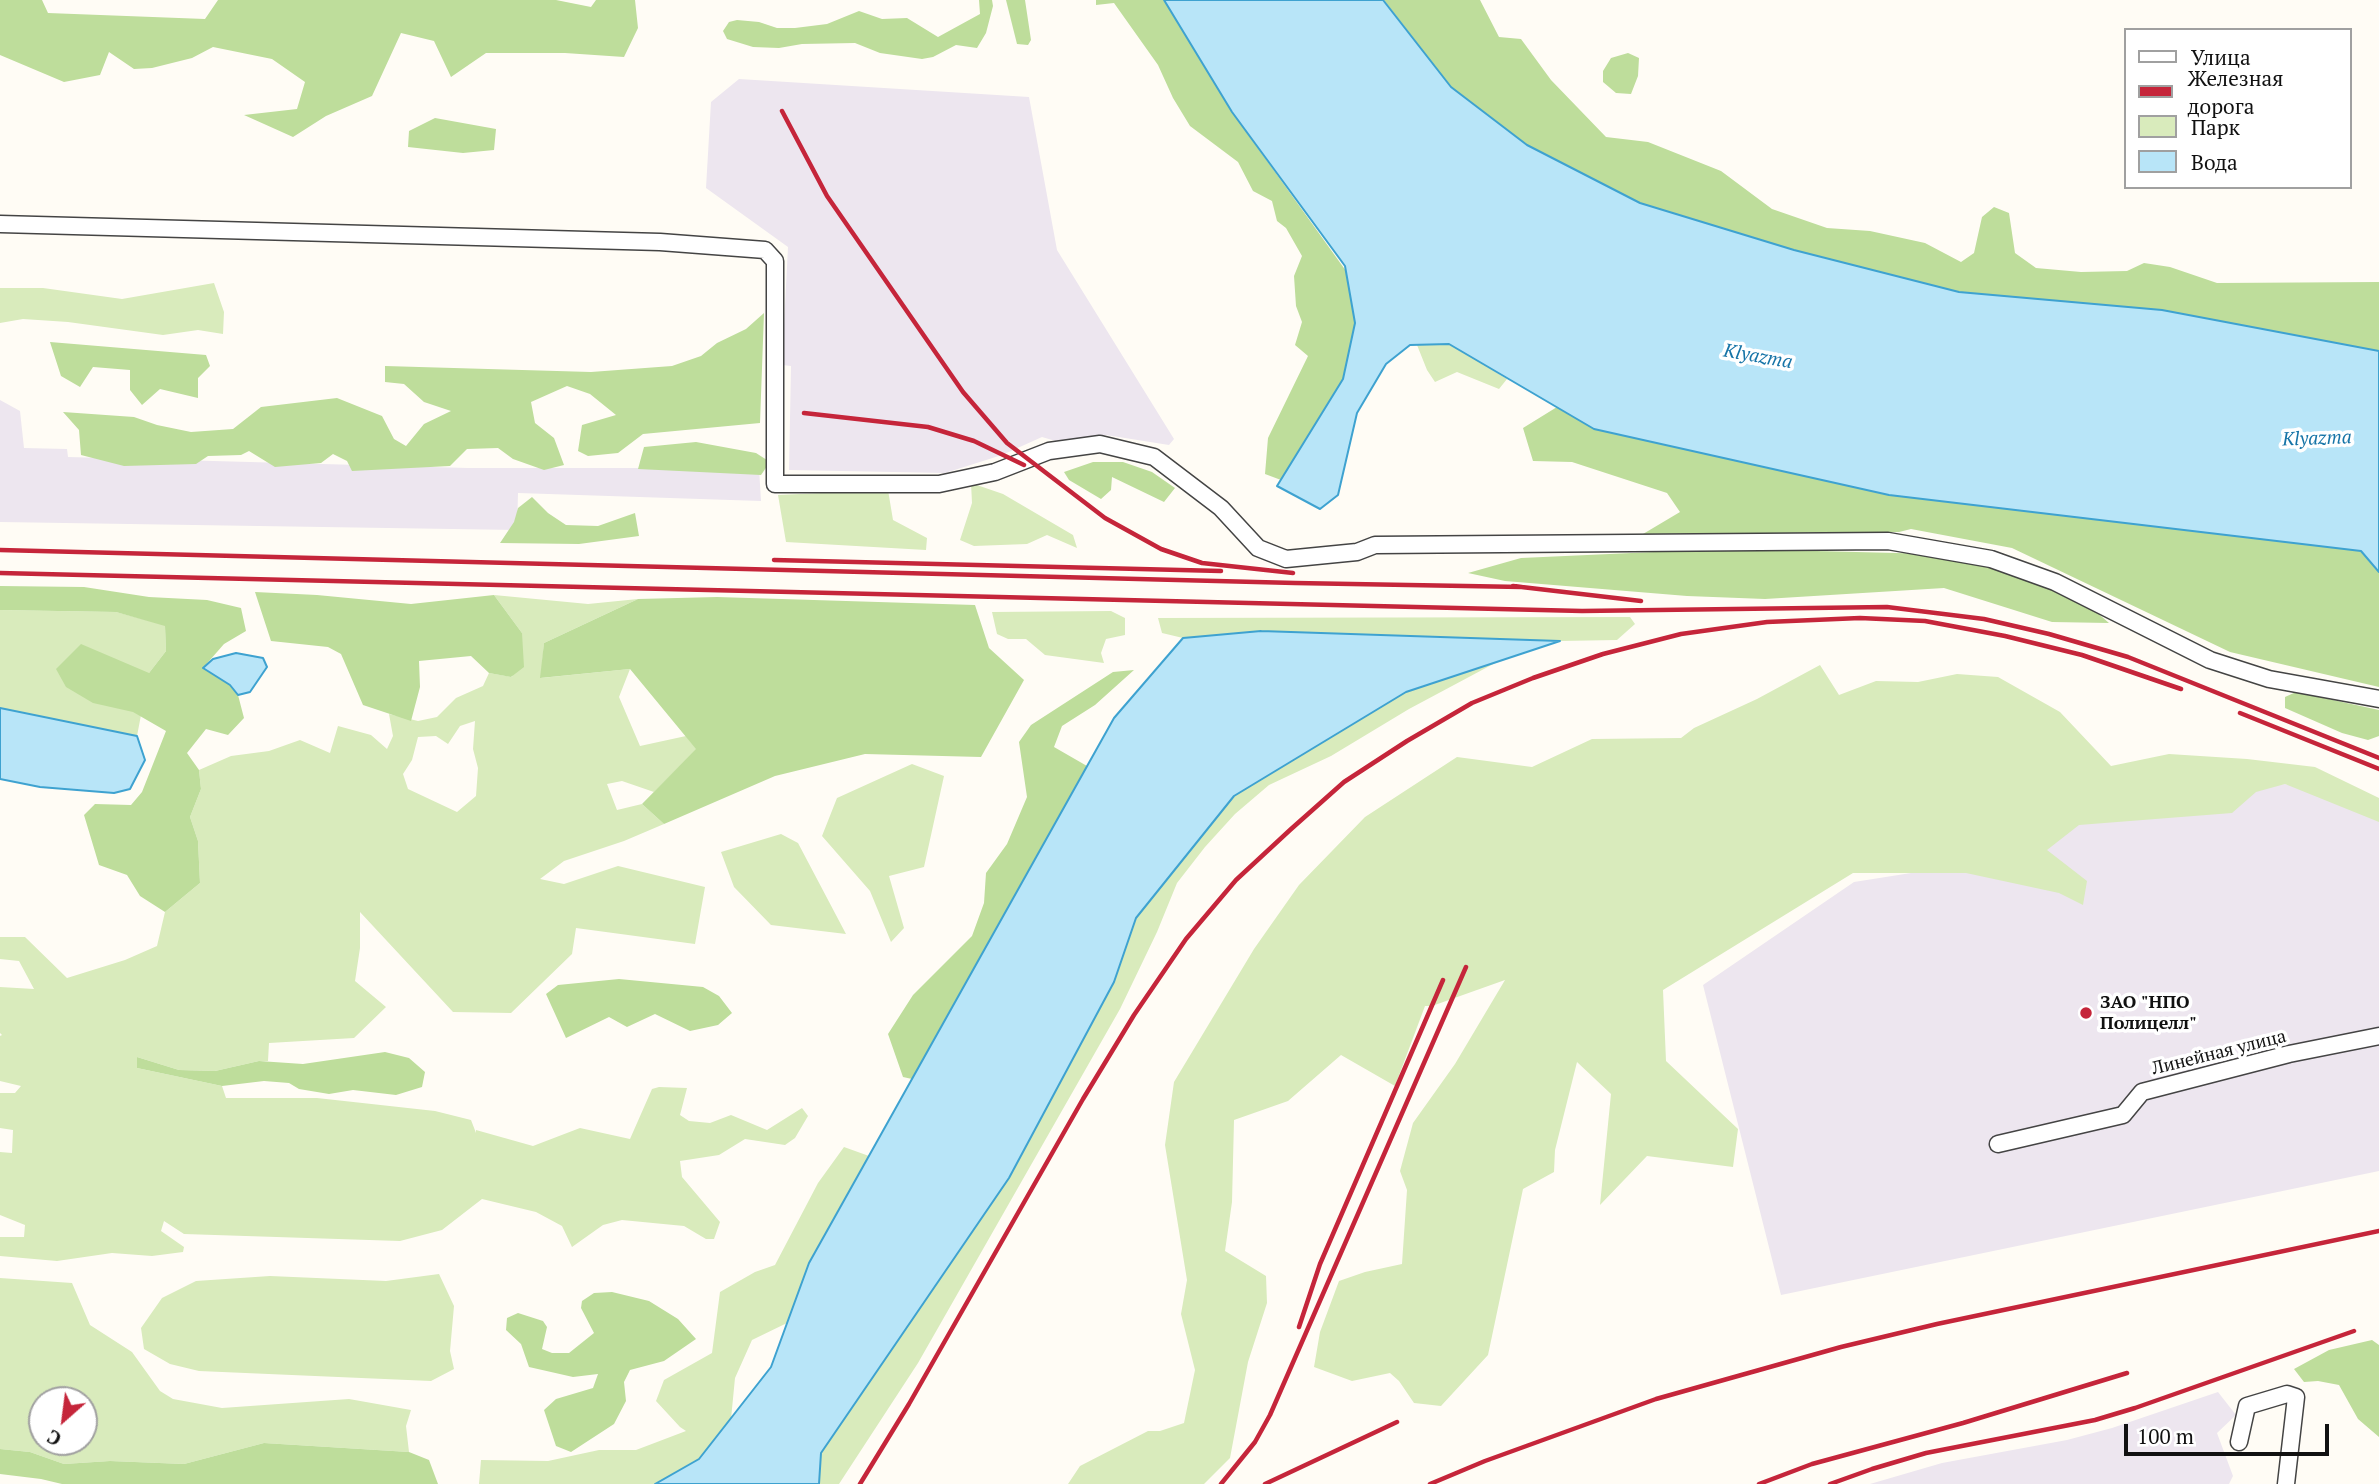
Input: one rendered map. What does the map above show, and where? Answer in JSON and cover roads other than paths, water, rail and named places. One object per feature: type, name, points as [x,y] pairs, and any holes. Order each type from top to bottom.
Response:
[{"type":"street","points":[[0,224],[660,242],[765,250],[775,261],[775,484],[939,484],[995,472],[1049,451],[1100,444],[1154,457],[1221,508],[1258,548],[1286,559],[1357,552],[1375,545],[1888,541],[1991,559],[2055,582],[2210,660],[2258,675],[2379,699]]},
{"type":"street","name":"Линейная улица","points":[[1998,1144],[2123,1115],[2142,1092],[2289,1054],[2379,1036]]},
{"type":"street","points":[[2239,1442],[2247,1406],[2287,1394],[2296,1397],[2286,1484]]},
{"type":"water","name":"Klyazma","points":[[1164,0],[1383,0],[1451,87],[1527,145],[1640,203],[1794,250],[1959,292],[2162,310],[2379,351],[2379,572],[2361,551],[1889,495],[1594,429],[1449,344],[1410,345],[1386,364],[1357,413],[1338,495],[1320,509],[1277,486],[1343,379],[1355,323],[1345,266],[1232,112]]},
{"type":"water","points":[[1261,631],[1560,641],[1406,692],[1234,796],[1136,918],[1114,982],[1009,1178],[821,1453],[819,1484],[655,1484],[699,1459],[771,1367],[809,1263],[1114,718],[1183,638]]},
{"type":"water","points":[[236,653],[263,658],[267,667],[250,692],[238,695],[230,685],[203,668],[213,659]]},
{"type":"water","points":[[0,708],[137,736],[145,760],[130,789],[114,793],[40,787],[0,779]]},
{"type":"railway","points":[[782,111],[827,196],[963,392],[1007,443],[1105,518],[1161,549],[1202,563],[1293,573]]},
{"type":"railway","points":[[804,413],[928,427],[974,441],[1024,465]]},
{"type":"railway","points":[[0,550],[1522,587]]},
{"type":"railway","points":[[774,560],[1221,571]]},
{"type":"railway","points":[[0,573],[1582,611],[1887,607],[1984,619],[2128,657],[2379,758]]},
{"type":"railway","points":[[1513,586],[1641,601]]},
{"type":"railway","points":[[860,1484],[909,1404],[1083,1099],[1134,1015],[1186,939],[1236,880],[1290,830],[1344,782],[1407,741],[1472,703],[1603,654],[1681,634],[1767,622],[1860,618],[1925,621],[2005,636],[2082,655],[2181,689]]},
{"type":"railway","points":[[2240,713],[2379,769]]},
{"type":"railway","points":[[1221,1484],[1255,1442],[1270,1415],[1466,967]]},
{"type":"railway","points":[[1299,1327],[1320,1264],[1443,980]]},
{"type":"railway","points":[[1430,1484],[1485,1461],[1656,1399],[1841,1347],[1937,1324],[2379,1231]]},
{"type":"railway","points":[[1830,1484],[1926,1453],[2095,1420],[2354,1331]]},
{"type":"railway","points":[[1759,1484],[1812,1464],[1963,1423],[2127,1373]]},
{"type":"railway","points":[[1265,1484],[1397,1422]]},
{"type":"place","name":"ЗАО \"НПО Полицелл\"","points":[[2086,1013]]}]
